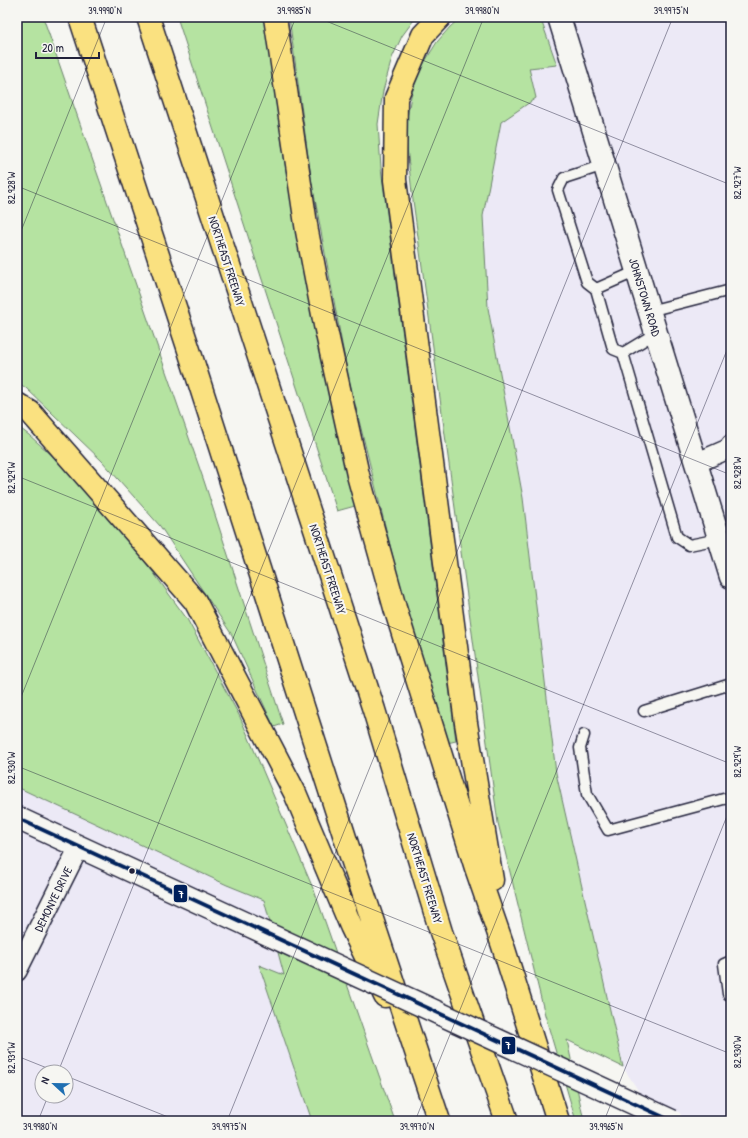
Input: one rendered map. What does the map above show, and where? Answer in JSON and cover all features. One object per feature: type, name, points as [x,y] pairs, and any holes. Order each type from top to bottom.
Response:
[{"type":"highway","points":[[80,17],[188,347],[348,847],[440,1121]]},
{"type":"highway","name":"NORTHEAST FREEWAY","points":[[148,17],[374,710],[441,932],[507,1121]]},
{"type":"highway","points":[[276,17],[307,231],[325,325],[358,475],[394,608],[558,1121]]},
{"type":"highway","points":[[440,17],[423,35],[396,98],[395,180],[465,715],[503,946]]},
{"type":"highway","points":[[17,404],[30,412],[195,601],[295,793],[351,926],[430,1092]]},
{"type":"main road","name":"JOHNSTOWN ROAD","points":[[559,17],[731,577]]},
{"type":"main road","points":[[17,818],[672,1121]]},
{"type":"street","points":[[696,463],[728,449],[731,445]]},
{"type":"street","name":"DEMONYE DRIVE","points":[[17,971],[79,847]]},
{"type":"lane","points":[[604,165],[564,178],[558,190],[587,282],[596,289],[613,349],[623,352],[656,333]]},
{"type":"lane","points":[[596,289],[637,271]]},
{"type":"lane","points":[[649,311],[731,290]]},
{"type":"lane","points":[[623,352],[677,537],[689,545],[719,539]]},
{"type":"lane","points":[[644,711],[731,685]]},
{"type":"lane","points":[[584,735],[580,748],[587,794],[608,830],[731,797]]},
{"type":"lane","points":[[728,994],[724,964],[731,961]]},
{"type":"shaded area","points":[[540,17],[731,17],[731,1121],[658,1121],[623,1067],[556,773],[523,498],[488,308],[483,216],[501,122],[536,98],[529,68],[557,65]]},
{"type":"shaded area","points":[[17,787],[227,885],[264,900],[284,976],[259,966],[312,1121],[17,1121]]},
{"type":"green space","points":[[17,17],[43,17],[204,481],[283,724],[274,727],[232,635],[160,526],[102,461],[26,388],[17,382]]},
{"type":"green space","points":[[177,17],[264,17],[287,175],[308,299],[355,506],[337,511]]},
{"type":"green space","points":[[289,17],[416,17],[402,36],[392,58],[383,91],[378,124],[381,168],[456,741],[447,743],[406,610],[348,376],[311,178]]},
{"type":"green space","points":[[461,17],[540,17],[557,65],[529,68],[536,98],[501,122],[483,216],[488,308],[523,498],[556,773],[623,1067],[567,1040],[585,1121],[576,1121],[545,1015],[498,823],[412,193],[405,129],[411,96],[419,71],[437,42]]},
{"type":"green space","points":[[17,426],[83,483],[153,572],[187,619],[240,717],[315,893],[395,1121],[312,1121],[259,965],[284,975],[264,900],[227,885],[17,787]]},
{"type":"transit line","name":"7","points":[[17,818],[672,1121]]}]
